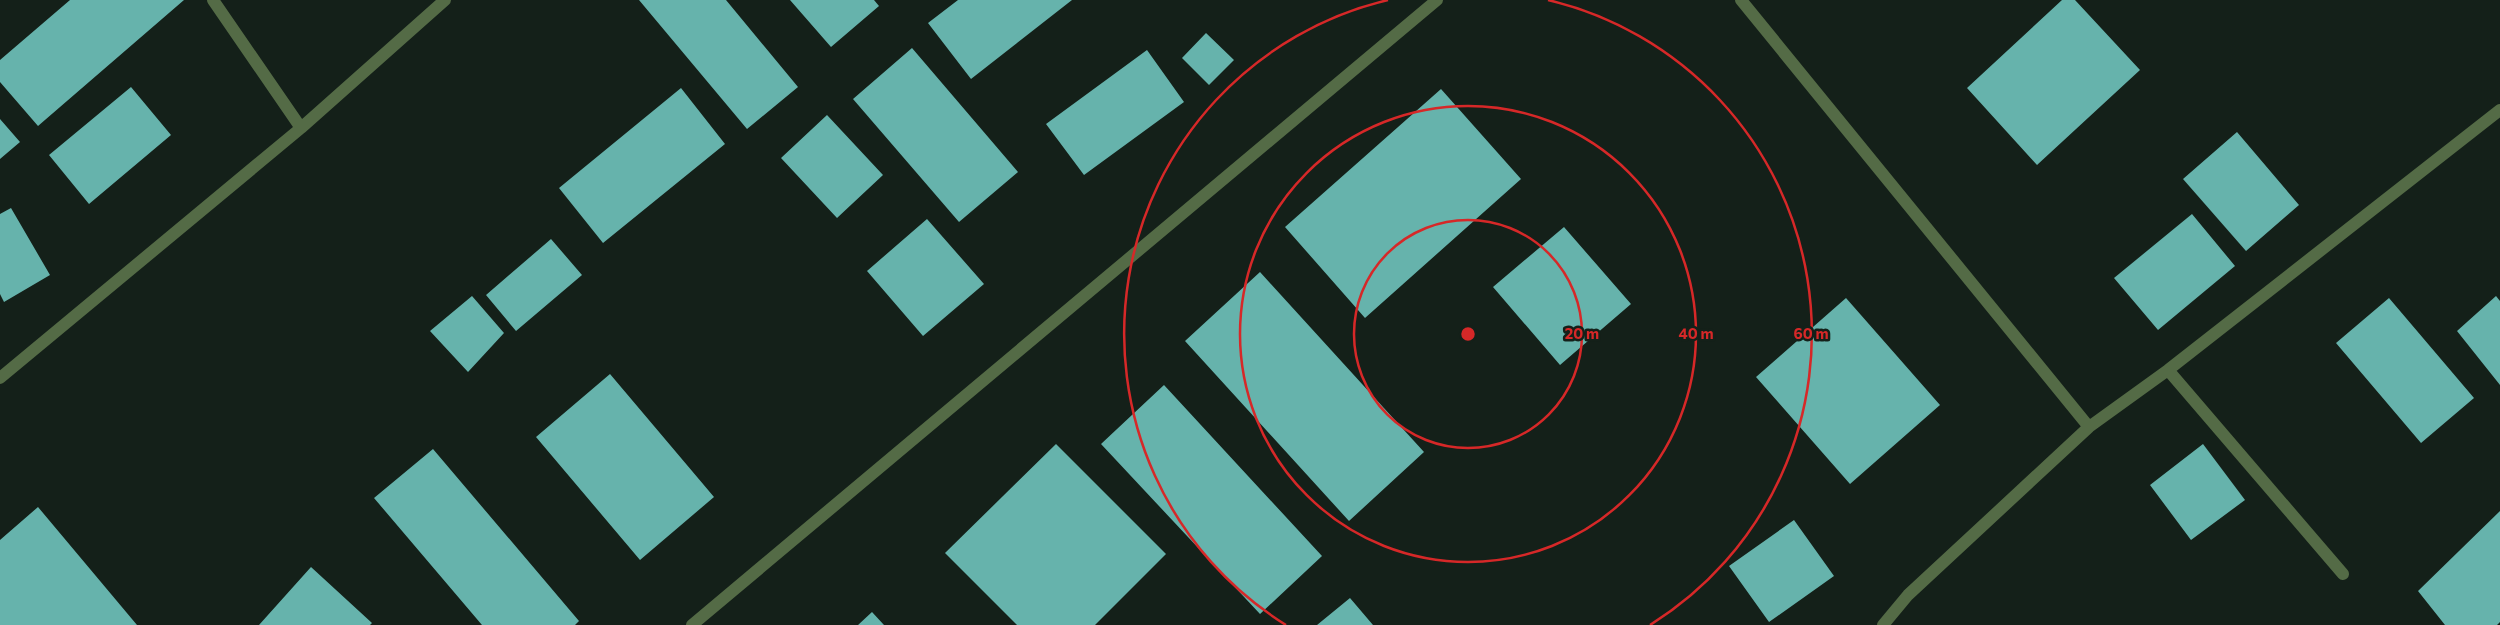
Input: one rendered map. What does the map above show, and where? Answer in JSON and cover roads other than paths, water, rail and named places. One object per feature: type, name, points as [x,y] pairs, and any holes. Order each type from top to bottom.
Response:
[{"type":"street","points":[[214,0],[301,128]]},
{"type":"street","points":[[0,378],[301,128],[445,0]]},
{"type":"street","points":[[692,625],[1437,0]]},
{"type":"street","points":[[1741,0],[2089,427]]},
{"type":"street","points":[[1883,625],[1908,595],[2089,427],[2168,370],[2500,110]]},
{"type":"street","points":[[2168,370],[2343,574]]}]
